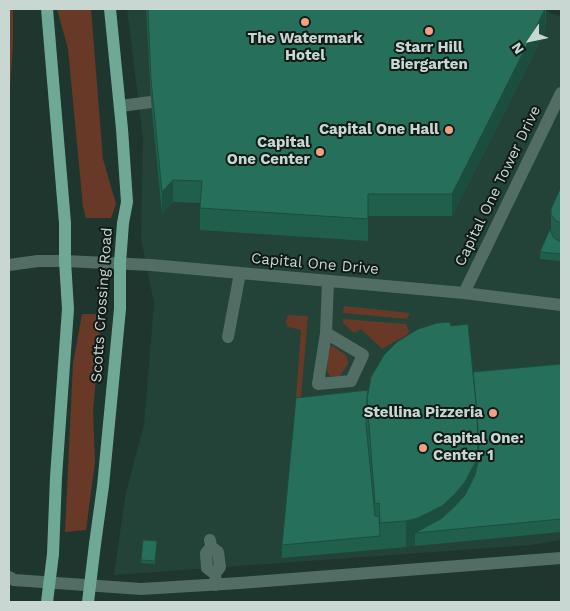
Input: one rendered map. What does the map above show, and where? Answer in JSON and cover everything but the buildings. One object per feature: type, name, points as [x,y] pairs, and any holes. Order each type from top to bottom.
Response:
[{"type":"main road","points":[[46,9],[65,223],[68,309],[56,477],[53,554],[48,602]]},
{"type":"main road","name":"Scotts Crossing Road","points":[[88,602],[104,486],[120,309],[120,263],[123,223],[127,202],[110,9]]},
{"type":"street","name":"Capital One Tower Drive","points":[[464,293],[561,94]]},
{"type":"street","points":[[120,106],[151,102]]},
{"type":"street","name":"Capital One Drive","points":[[9,265],[38,261],[120,263],[464,293],[561,305]]},
{"type":"street","points":[[228,337],[240,273]]},
{"type":"street","points":[[326,334],[328,281]]},
{"type":"street","points":[[210,544],[218,552],[220,567],[215,579]]},
{"type":"street","points":[[10,580],[141,589],[215,579],[561,558]]},
{"type":"shaded area","points":[[9,9],[13,9],[10,88],[9,88]]},
{"type":"shaded area","points":[[57,9],[91,9],[103,159],[116,204],[111,218],[86,218],[83,207],[68,49]]},
{"type":"shaded area","points":[[127,9],[542,9],[561,17],[561,540],[531,545],[114,575],[125,497],[144,424],[154,303],[141,238],[143,138]]},
{"type":"shaded area","points":[[344,306],[410,313],[407,319],[343,313]]},
{"type":"shaded area","points":[[82,314],[101,314],[93,413],[95,462],[86,530],[65,532],[73,363]]},
{"type":"shaded area","points":[[288,315],[308,316],[301,397],[296,398],[301,330],[288,327],[286,322]]},
{"type":"shaded area","points":[[343,319],[406,324],[409,331],[408,334],[382,349],[361,329],[354,333],[343,323]]},
{"type":"shaded area","points":[[332,345],[347,356],[348,364],[340,376],[330,376],[327,371],[328,349]]},
{"type":"place","name":"The Watermark Hotel","points":[[305,22]]},
{"type":"place","name":"Starr Hill Biergarten","points":[[429,31]]},
{"type":"place","name":"Capital One Hall","points":[[449,130]]},
{"type":"place","name":"Capital One Center","points":[[320,152]]},
{"type":"place","name":"Stellina Pizzeria","points":[[493,413]]},
{"type":"place","name":"Capital One: Center 1","points":[[423,448]]}]
